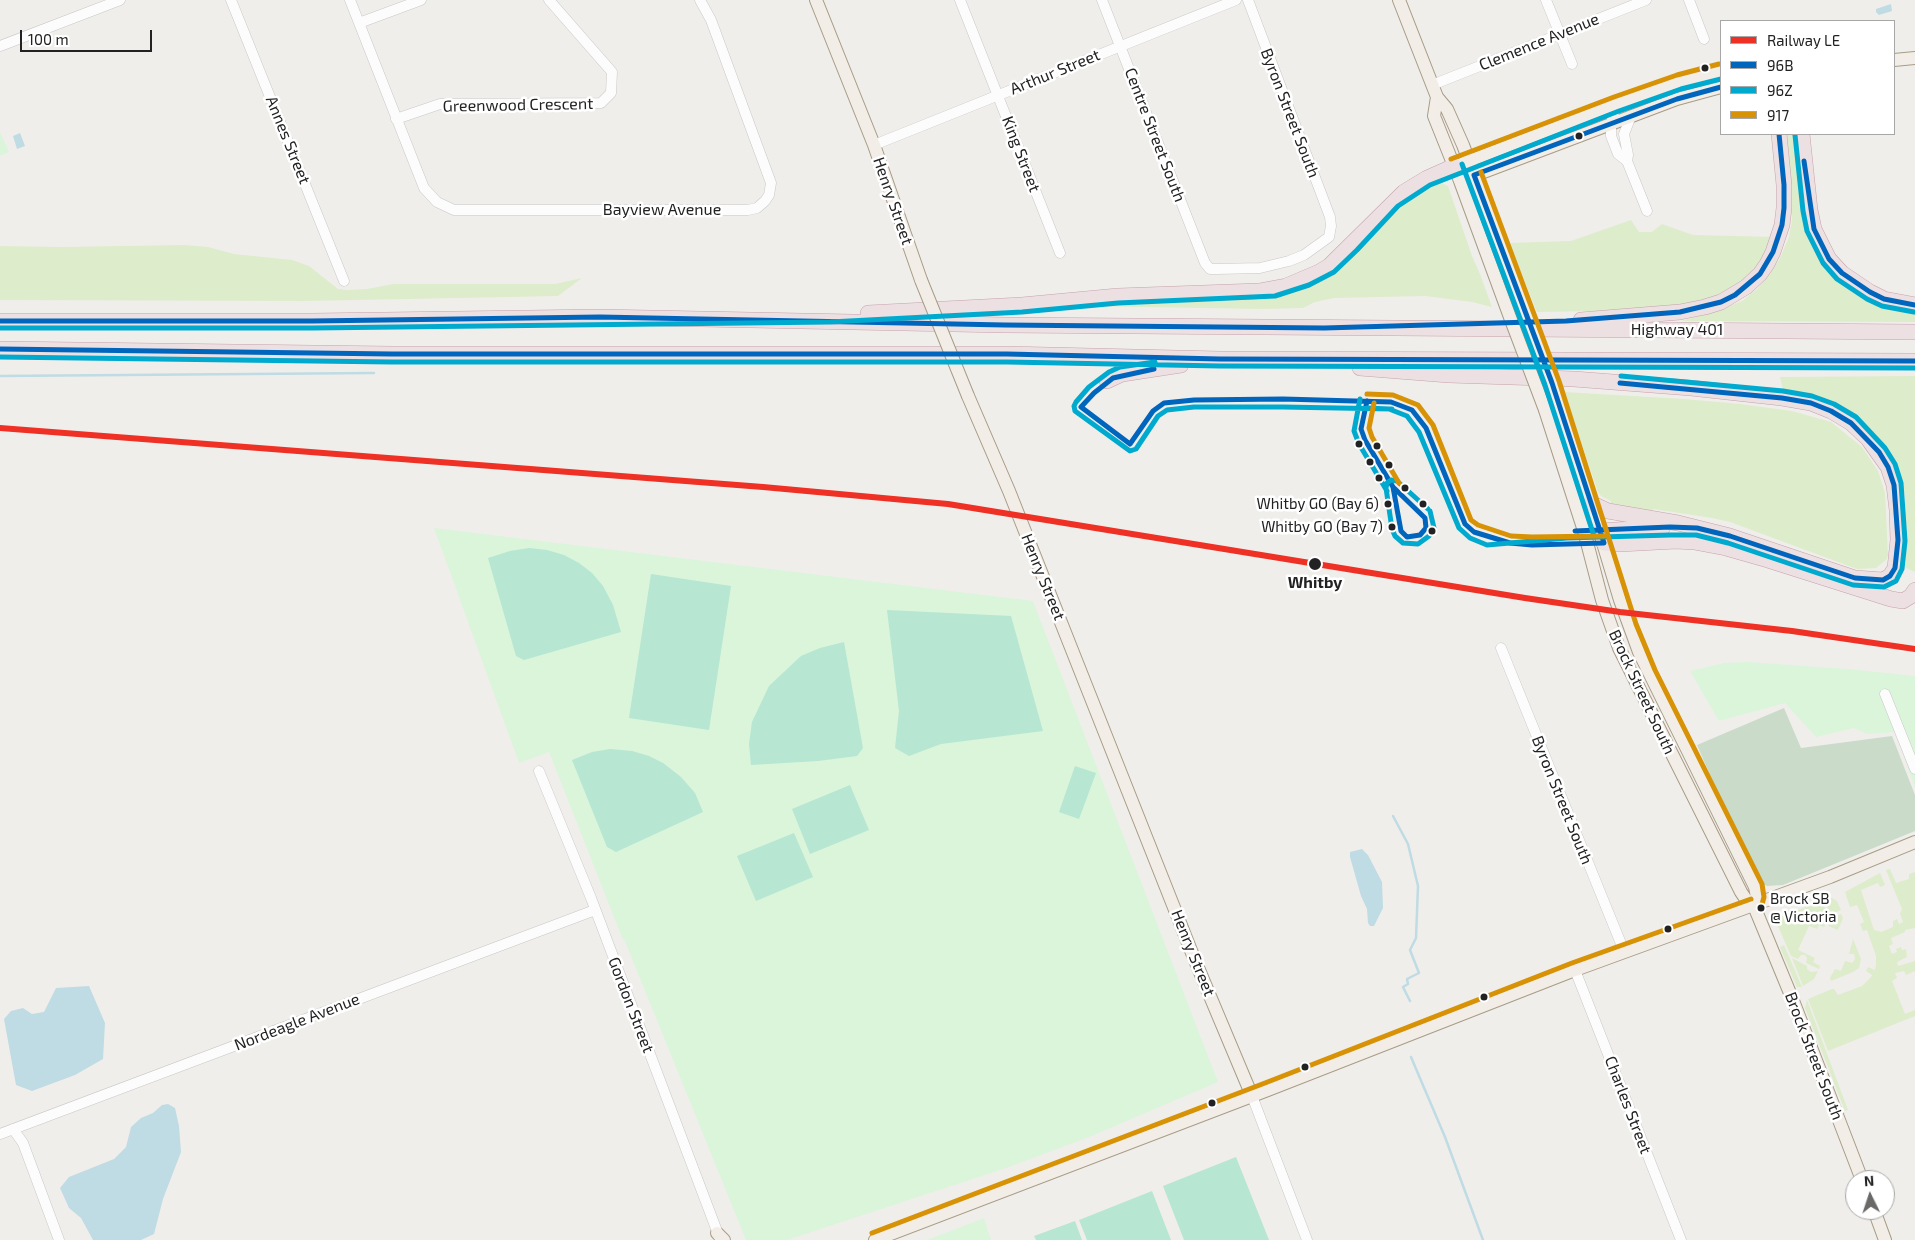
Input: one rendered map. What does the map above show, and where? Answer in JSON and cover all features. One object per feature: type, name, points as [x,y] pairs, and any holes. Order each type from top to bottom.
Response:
[{"type":"highway","points":[[1324,328],[1566,322],[1680,312],[1721,302],[1735,295],[1760,274],[1778,239],[1784,208],[1779,135]]},
{"type":"highway","points":[[1802,135],[1810,210],[1814,229],[1829,259],[1842,273],[1870,292],[1884,299],[1915,305]]},
{"type":"highway","points":[[600,318],[907,312],[1022,305],[1118,296],[1274,289],[1306,278],[1329,266],[1404,192],[1427,178],[1454,166]]},
{"type":"highway","name":"Highway 401","points":[[0,321],[312,321],[600,318],[995,325],[1915,332]]},
{"type":"highway","name":"Highway 401","points":[[0,349],[392,354],[1007,354],[1223,359],[1915,361]]},
{"type":"highway","points":[[1107,381],[1122,374],[1223,359],[1448,374],[1593,381],[1754,394],[1811,403],[1831,411],[1851,423],[1879,452],[1888,468],[1894,485],[1898,510],[1898,540],[1895,568],[1890,576],[1883,580],[1855,578],[1738,538],[1608,511],[1591,502]]},
{"type":"highway","points":[[1602,537],[1670,527],[1697,528]]},
{"type":"highway","points":[[1602,537],[1620,544],[1676,541],[1694,542],[1726,548],[1891,599],[1903,600],[1911,596],[1915,590]]},
{"type":"main road","name":"Henry Street","points":[[816,0],[874,144],[921,280],[968,396],[1010,491],[1194,958],[1252,1096]]},
{"type":"main road","name":"Brock Street South","points":[[1399,0],[1435,91],[1447,108],[1469,161],[1552,383],[1629,627],[1648,673],[1755,887],[1757,897],[1754,906]]},
{"type":"main road","points":[[1895,60],[1915,58]]},
{"type":"main road","points":[[1454,166],[1616,104],[1679,82],[1720,71]]},
{"type":"main road","points":[[1460,181],[1677,99],[1720,86]]},
{"type":"main road","name":"Brock Street South","points":[[1435,91],[1434,116],[1545,410],[1610,624],[1629,671],[1741,892],[1747,901],[1754,906],[1792,998],[1858,1170]]},
{"type":"main road","points":[[1585,537],[1602,537]]},
{"type":"main road","points":[[875,1240],[1575,970],[1830,878],[1915,842]]},
{"type":"main road","points":[[1878,1220],[1885,1240]]},
{"type":"street","points":[[0,46],[120,0]]},
{"type":"street","name":"Annes Street","points":[[231,0],[344,281]]},
{"type":"street","name":"Bayview Avenue","points":[[350,0],[424,188],[437,202],[454,210],[748,210],[757,208],[769,195],[771,183],[711,20],[700,0]]},
{"type":"street","points":[[359,23],[369,21],[421,0]]},
{"type":"street","name":"Greenwood Crescent","points":[[396,119],[440,104],[601,103],[611,93],[612,72],[549,0]]},
{"type":"street","name":"King Street","points":[[960,0],[1060,253]]},
{"type":"street","name":"Centre Street South","points":[[1102,0],[1205,263],[1210,269]]},
{"type":"street","name":"Arthur Street","points":[[874,144],[1236,0]]},
{"type":"street","name":"Byron Street South","points":[[1210,269],[1260,268],[1289,261],[1304,255],[1328,237],[1332,226],[1248,0]]},
{"type":"street","points":[[1546,0],[1572,64]]},
{"type":"street","name":"Clemence Avenue","points":[[1435,91],[1560,33],[1646,0]]},
{"type":"street","points":[[1689,0],[1704,39]]},
{"type":"street","points":[[1616,104],[1611,124],[1611,136],[1618,154],[1627,161],[1647,211]]},
{"type":"street","points":[[1627,161],[1628,155],[1624,134],[1631,116]]},
{"type":"street","name":"Byron Street South","points":[[1501,648],[1624,952]]},
{"type":"street","points":[[1885,694],[1915,769]]},
{"type":"street","name":"Gordon Street","points":[[539,772],[595,910],[721,1238]]},
{"type":"street","name":"Nordeagle Avenue","points":[[0,1134],[595,910]]},
{"type":"street","name":"Charles Street","points":[[1575,970],[1681,1240]]},
{"type":"street","points":[[1252,1096],[1307,1240]]},
{"type":"street","points":[[13,1129],[23,1143],[59,1240]]},
{"type":"green space","points":[[0,132],[9,152],[0,156]]},
{"type":"green space","points":[[1786,135],[1796,135],[1831,271],[1849,288],[1871,301],[1895,310],[1915,313],[1915,322],[1681,321],[1714,312],[1742,301],[1757,289],[1770,274],[1780,258],[1789,237],[1792,220]]},
{"type":"green space","points":[[1441,183],[1448,186],[1492,307],[1472,302],[1425,296],[1334,298],[1315,302],[1303,308],[1081,306],[1269,297],[1302,289],[1338,269],[1409,199],[1433,185]]},
{"type":"green space","points":[[1631,220],[1639,232],[1652,232],[1662,224],[1693,235],[1777,237],[1763,260],[1743,285],[1718,298],[1651,310],[1537,312],[1509,243],[1571,241]]},
{"type":"green space","points":[[184,245],[208,247],[234,254],[292,260],[309,266],[338,289],[347,290],[367,289],[393,284],[555,284],[582,278],[558,296],[305,301],[0,300],[0,246]]},
{"type":"green space","points":[[1915,376],[1915,572],[1906,568],[1905,495],[1896,465],[1886,448],[1875,434],[1847,411],[1810,394],[1783,390],[1780,377]]},
{"type":"green space","points":[[1564,392],[1740,404],[1792,411],[1831,422],[1862,447],[1878,471],[1885,493],[1888,556],[1886,560],[1876,568],[1857,569],[1730,522],[1653,509],[1652,514],[1610,505],[1611,501],[1601,496],[1598,492]]},
{"type":"green space","points":[[434,528],[1033,601],[1218,1082],[1089,1137],[1006,1168],[787,1240],[746,1240],[623,940],[549,752],[519,763]]},
{"type":"green space","points":[[529,548],[547,550],[564,555],[592,573],[603,586],[613,605],[621,632],[524,660],[516,656],[488,558],[510,551]]},
{"type":"green space","points":[[651,574],[731,586],[709,730],[629,718]]},
{"type":"green space","points":[[887,610],[1011,616],[1043,731],[941,744],[909,756],[895,748],[899,711]]},
{"type":"green space","points":[[844,642],[863,748],[857,756],[818,761],[751,765],[749,744],[752,722],[769,686],[801,656],[820,648]]},
{"type":"green space","points":[[1747,662],[1915,676],[1915,787],[1895,732],[1867,734],[1854,728],[1816,737],[1785,703],[1719,721],[1690,671],[1724,663]]},
{"type":"green space","points":[[1784,708],[1801,748],[1892,736],[1915,795],[1915,831],[1783,885],[1767,886],[1759,882],[1754,876],[1697,745]]},
{"type":"green space","points":[[610,749],[632,751],[663,763],[681,777],[695,793],[703,812],[616,852],[607,847],[572,760],[592,752]]},
{"type":"green space","points":[[1075,766],[1096,773],[1079,819],[1059,812]]},
{"type":"green space","points":[[850,785],[869,830],[810,854],[792,809]]},
{"type":"green space","points":[[794,833],[813,877],[756,901],[737,856]]},
{"type":"green space","points":[[1890,869],[1896,883],[1909,879],[1909,874],[1915,872],[1915,928],[1905,930],[1905,932],[1891,938],[1893,944],[1889,946],[1892,954],[1901,947],[1902,950],[1906,949],[1907,957],[1897,962],[1898,966],[1915,961],[1915,971],[1906,975],[1904,971],[1895,973],[1897,978],[1892,981],[1905,1014],[1915,1010],[1915,1016],[1828,1051],[1808,999],[1832,989],[1838,995],[1862,986],[1871,977],[1872,975],[1866,971],[1868,967],[1875,970],[1876,956],[1867,930],[1863,931],[1860,924],[1864,922],[1857,905],[1850,907],[1845,892],[1880,873],[1885,885],[1880,887],[1878,883],[1861,890],[1874,930],[1881,932],[1893,927],[1893,921],[1897,919],[1899,924],[1903,922],[1900,914],[1902,909],[1886,870]]},
{"type":"green space","points":[[1832,898],[1837,901],[1841,910],[1830,915],[1825,900]]},
{"type":"green space","points":[[1822,901],[1829,917],[1825,926],[1819,925],[1817,929],[1809,926],[1798,950],[1815,958],[1813,962],[1820,966],[1819,969],[1806,963],[1807,958],[1805,955],[1801,955],[1798,959],[1791,956],[1777,924],[1782,916]]},
{"type":"green space","points":[[1841,914],[1843,918],[1838,930],[1828,926],[1832,917]]},
{"type":"green space","points":[[1853,939],[1861,959],[1859,968],[1831,981],[1830,978],[1835,969],[1841,971],[1845,961],[1852,963],[1855,959],[1854,954],[1849,954]]},
{"type":"green space","points":[[1784,945],[1802,987],[1797,987],[1780,947]]},
{"type":"green space","points":[[1792,958],[1807,966],[1807,969],[1811,972],[1818,971],[1814,979],[1803,986]]},
{"type":"green space","points":[[1807,1000],[1848,1110],[1845,1111],[1805,1008]]},
{"type":"green space","points":[[1236,1157],[1269,1240],[1184,1240],[1163,1186]]},
{"type":"green space","points":[[1152,1191],[1171,1240],[1087,1240],[1079,1220]]},
{"type":"green space","points":[[984,1218],[991,1240],[927,1240]]},
{"type":"green space","points":[[1075,1221],[1082,1240],[1036,1240],[1034,1236]]},
{"type":"water","points":[[1891,4],[1892,11],[1879,15],[1876,12],[1876,9]]},
{"type":"water","points":[[20,133],[25,146],[17,149],[13,136]]},
{"type":"water","points":[[1362,849],[1368,855],[1382,882],[1383,908],[1374,926],[1370,926],[1368,923],[1367,909],[1361,896],[1350,857],[1350,852]]},
{"type":"water","points":[[89,986],[105,1023],[103,1059],[75,1075],[32,1091],[16,1085],[4,1019],[11,1011],[23,1008],[32,1014],[44,1012],[56,988]]},
{"type":"water","points":[[168,1104],[175,1108],[179,1126],[181,1152],[163,1199],[154,1234],[141,1240],[93,1240],[81,1218],[69,1208],[60,1188],[69,1177],[114,1159],[126,1147],[131,1127],[141,1118],[153,1113],[162,1105]]},
{"type":"waterway","points":[[0,376],[374,373]]},
{"type":"waterway","points":[[1393,816],[1408,844],[1418,886],[1416,938],[1410,950],[1419,973],[1407,979],[1408,984],[1403,987],[1410,1001]]},
{"type":"waterway","points":[[1411,1057],[1445,1137],[1483,1240]]},
{"type":"rail line","name":"LE","points":[[0,428],[763,487],[948,504],[1525,598],[1620,612],[1792,631],[1915,649]]},
{"type":"transit line","name":"917","points":[[1451,159],[1614,97],[1677,75],[1719,64]]},
{"type":"transit line","name":"96Z","points":[[0,328],[312,328],[830,322],[1022,312],[1118,303],[1275,296],[1309,285],[1334,272],[1398,206],[1430,185],[1619,111],[1681,89],[1720,79]]},
{"type":"transit line","name":"96B","points":[[1154,369],[1113,378],[1094,393],[1081,407],[1130,444],[1153,411],[1164,403],[1194,400],[1283,399],[1391,402],[1412,410],[1426,428],[1465,524],[1474,532],[1510,543],[1532,545],[1604,543],[1552,383],[1474,175],[1677,99],[1720,87]]},
{"type":"transit line","name":"96B","points":[[0,321],[312,321],[600,317],[1005,325],[1324,328],[1566,321],[1680,312],[1721,302],[1735,295],[1760,274],[1773,252],[1782,225],[1784,208],[1784,185],[1779,135]]},
{"type":"transit line","name":"96Z","points":[[1795,135],[1807,231],[1823,263],[1837,279],[1867,299],[1882,306],[1914,312]]},
{"type":"transit line","name":"96B","points":[[1804,161],[1814,229],[1829,259],[1842,273],[1870,292],[1884,299],[1915,305]]},
{"type":"transit line","name":"96Z","points":[[1462,164],[1545,385],[1594,536]]},
{"type":"transit line","name":"917","points":[[1481,172],[1559,381],[1636,624],[1655,670],[1762,884],[1764,897],[1761,908]]},
{"type":"transit line","name":"96B","points":[[0,349],[392,354],[1007,354],[1220,359],[1915,361]]},
{"type":"transit line","name":"96Z","points":[[0,357],[392,362],[1007,362],[1220,366],[1915,368]]},
{"type":"transit line","name":"96Z","points":[[1155,362],[1120,367],[1109,372],[1089,387],[1076,402],[1074,406],[1075,411],[1130,451],[1136,449],[1158,416],[1167,410],[1194,407],[1392,409]]},
{"type":"transit line","name":"96Z","points":[[1367,408],[1389,409],[1407,416],[1419,432],[1459,528],[1470,538],[1487,545],[1567,538],[1696,535],[1728,543],[1853,585],[1884,587],[1896,581],[1902,569],[1905,541],[1901,483],[1895,464],[1885,448],[1856,417],[1834,404],[1812,396],[1783,391],[1621,376]]},
{"type":"transit line","name":"96B","points":[[1575,531],[1670,527],[1697,528],[1730,536],[1855,578],[1883,580],[1890,576],[1895,568],[1898,540],[1894,485],[1888,467],[1879,452],[1851,423],[1831,411],[1811,403],[1782,398],[1620,383]]},
{"type":"transit line","name":"917","points":[[1367,394],[1393,395],[1418,405],[1433,425],[1471,520],[1478,525],[1511,536],[1604,536]]},
{"type":"transit line","name":"96Z","points":[[1360,399],[1354,431],[1359,444],[1387,491]]},
{"type":"transit line","name":"96B","points":[[1367,401],[1361,429],[1365,440],[1393,487]]},
{"type":"transit line","name":"917","points":[[1374,403],[1369,428],[1372,437],[1399,483]]},
{"type":"transit line","name":"96Z","points":[[1428,509],[1397,481],[1391,480],[1387,483],[1386,488],[1392,529],[1395,536],[1403,543],[1418,544],[1429,536],[1434,528],[1430,511]]},
{"type":"transit line","name":"96B","points":[[1393,487],[1425,518],[1426,528],[1420,535],[1407,537],[1401,531],[1393,487]]},
{"type":"transit line","name":"917","points":[[872,1233],[1572,963],[1751,899]]},
{"type":"place","name":"Whitby GO (Bay 6)","points":[[1388,504]]},
{"type":"place","name":"Whitby GO (Bay 7)","points":[[1392,527]]},
{"type":"place","name":"Whitby","points":[[1315,564]]},
{"type":"place","name":"Brock SB @ Victoria","points":[[1761,908]]}]
